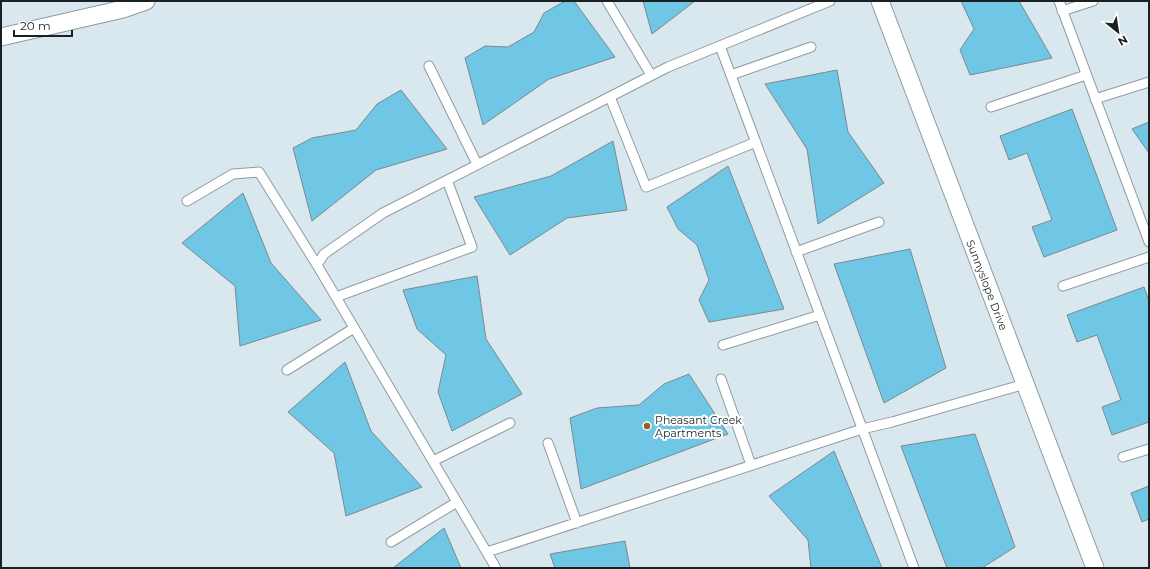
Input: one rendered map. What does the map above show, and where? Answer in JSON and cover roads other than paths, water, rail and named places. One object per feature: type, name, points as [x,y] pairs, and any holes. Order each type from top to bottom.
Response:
[{"type":"street","points":[[1,38],[123,9],[146,1]]},
{"type":"street","name":"Sunnyslope Drive","points":[[880,1],[1095,568]]},
{"type":"lane","points":[[607,1],[652,76]]},
{"type":"lane","points":[[317,265],[324,254],[383,213],[477,164],[652,76],[829,1]]},
{"type":"lane","points":[[1059,1],[1149,242]]},
{"type":"lane","points":[[1062,11],[1093,1]]},
{"type":"lane","points":[[720,46],[914,568]]},
{"type":"lane","points":[[731,75],[811,47]]},
{"type":"lane","points":[[429,66],[477,164]]},
{"type":"lane","points":[[991,107],[1086,75]]},
{"type":"lane","points":[[1095,99],[1149,82]]},
{"type":"lane","points":[[610,96],[646,187],[756,142]]},
{"type":"lane","points":[[188,201],[233,174],[259,172],[336,296],[496,568]]},
{"type":"lane","points":[[336,296],[472,247],[447,180]]},
{"type":"lane","points":[[796,252],[879,222]]},
{"type":"lane","points":[[1063,286],[1149,257]]},
{"type":"lane","points":[[723,345],[820,315]]},
{"type":"lane","points":[[287,370],[354,328]]},
{"type":"lane","points":[[721,379],[751,465]]},
{"type":"lane","points":[[487,552],[862,429],[892,422],[1025,384]]},
{"type":"lane","points":[[433,461],[510,423]]},
{"type":"lane","points":[[548,443],[577,523]]},
{"type":"lane","points":[[1123,457],[1149,449]]},
{"type":"lane","points":[[391,542],[457,502]]},
{"type":"place","name":"Pheasant Creek Apartments","points":[[647,426]]}]
